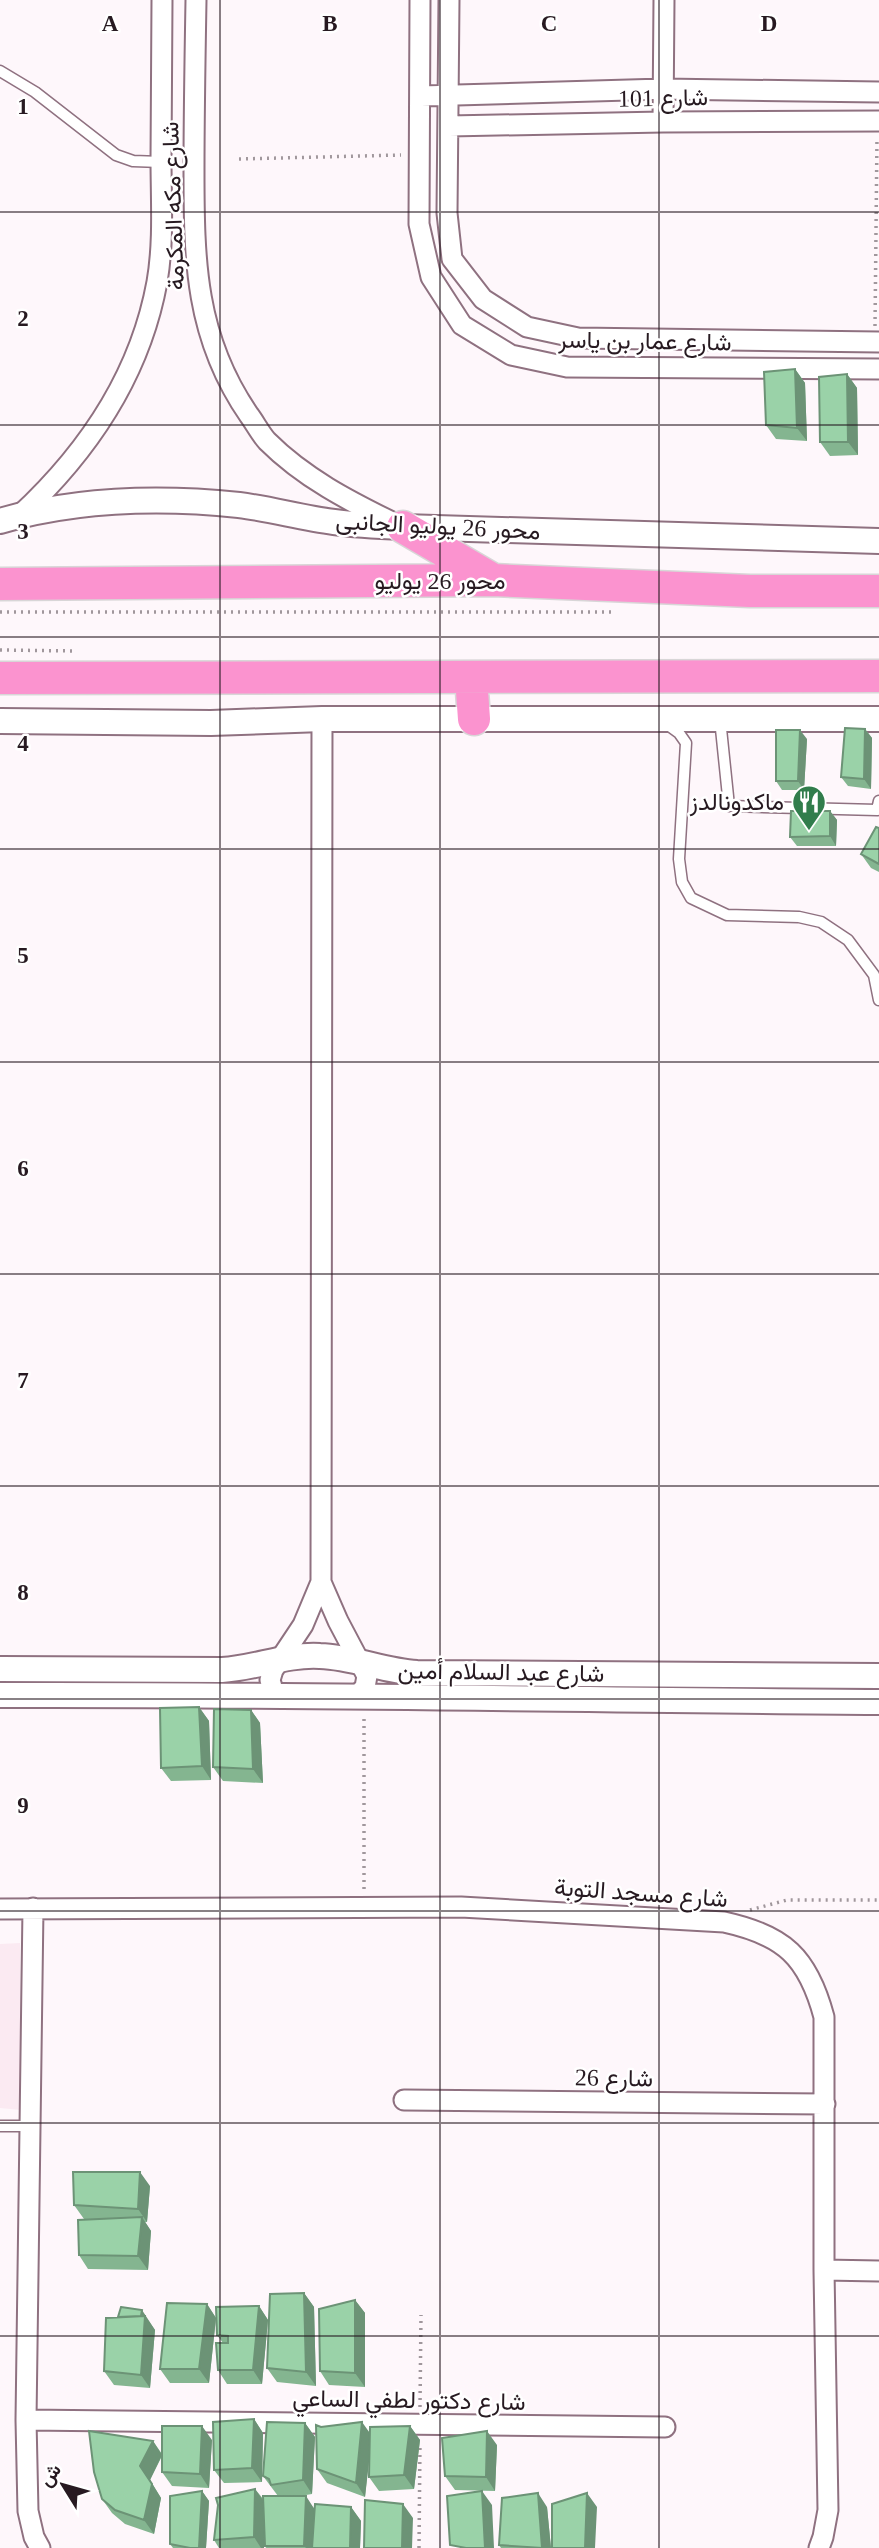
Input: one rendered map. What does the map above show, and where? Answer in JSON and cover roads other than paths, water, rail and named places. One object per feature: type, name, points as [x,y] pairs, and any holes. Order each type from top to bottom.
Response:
[{"type":"highway","points":[[403,527],[493,580]]},
{"type":"highway","name":"محور 26 يوليو","points":[[0,584],[493,580],[750,591],[879,591]]},
{"type":"highway","points":[[0,678],[879,676]]},
{"type":"highway","points":[[471,677],[474,719]]},
{"type":"street","name":"شارع مكه المكرمة","points":[[9,519],[58,478],[105,416],[132,365],[150,311],[161,253],[162,0]]},
{"type":"street","name":"شارع مكه المكرمة","points":[[196,0],[195,248],[200,300],[214,350],[236,397],[265,439],[306,474],[343,499],[403,527]]},
{"type":"street","name":"شارع عمار بن ياسر","points":[[420,0],[419,224],[431,277],[462,325],[511,355],[567,367],[873,369]]},
{"type":"street","name":"شارع عمار بن ياسر","points":[[449,0],[447,213],[452,259],[484,299],[527,327],[578,338],[873,342]]},
{"type":"street","points":[[663,122],[664,0]]},
{"type":"street","points":[[162,26],[195,24]]},
{"type":"street","name":"شارع 101","points":[[421,96],[663,89],[879,92]]},
{"type":"street","name":"شارع 101","points":[[449,127],[878,121]]},
{"type":"street","points":[[161,162],[194,161]]},
{"type":"street","points":[[616,367],[617,338]]},
{"type":"street","points":[[873,342],[864,355],[873,369]]},
{"type":"street","name":"محور 26 يوليو الجانبى","points":[[9,519],[97,504],[192,502],[263,509],[333,522],[403,527],[879,541]]},
{"type":"street","points":[[274,1694],[270,1680],[273,1670],[303,1625],[321,1582],[322,719]]},
{"type":"street","points":[[0,721],[211,723],[322,719],[879,719]]},
{"type":"street","points":[[321,1582],[365,1670],[367,1682],[360,1697]]},
{"type":"street","name":"شارع عبد السلام أمين","points":[[0,1670],[222,1670],[259,1665],[282,1658],[321,1656],[417,1674],[879,1676]]},
{"type":"street","points":[[762,1701],[765,1675]]},
{"type":"street","name":"شارع عبد السلام أمين","points":[[0,1695],[274,1694],[879,1702]]},
{"type":"street","points":[[33,1908],[26,2420],[28,2511],[34,2537],[40,2548]]},
{"type":"street","name":"شارع مسجد التوبة","points":[[0,1909],[461,1908],[724,1922],[754,1928],[780,1942],[801,1962],[817,1988],[824,2017],[828,2510],[818,2548]]},
{"type":"street","name":"شارع 26","points":[[404,2100],[825,2104]]},
{"type":"street","points":[[824,2270],[879,2271]]},
{"type":"street","name":"شارع دكتور لطفي الساعي","points":[[26,2420],[665,2427]]},
{"type":"lane","points":[[0,71],[34,92],[116,155],[133,161],[161,162]]},
{"type":"lane","points":[[659,719],[679,733],[686,743],[679,859],[682,882],[691,898],[727,915],[799,917],[828,926],[848,940],[874,975],[879,1000]]},
{"type":"lane","points":[[719,719],[729,806],[877,810],[879,801]]},
{"type":"lane","points":[[0,2126],[29,2126]]},
{"type":"place","name":"ماكدونالدز","points":[[809,832]]}]
